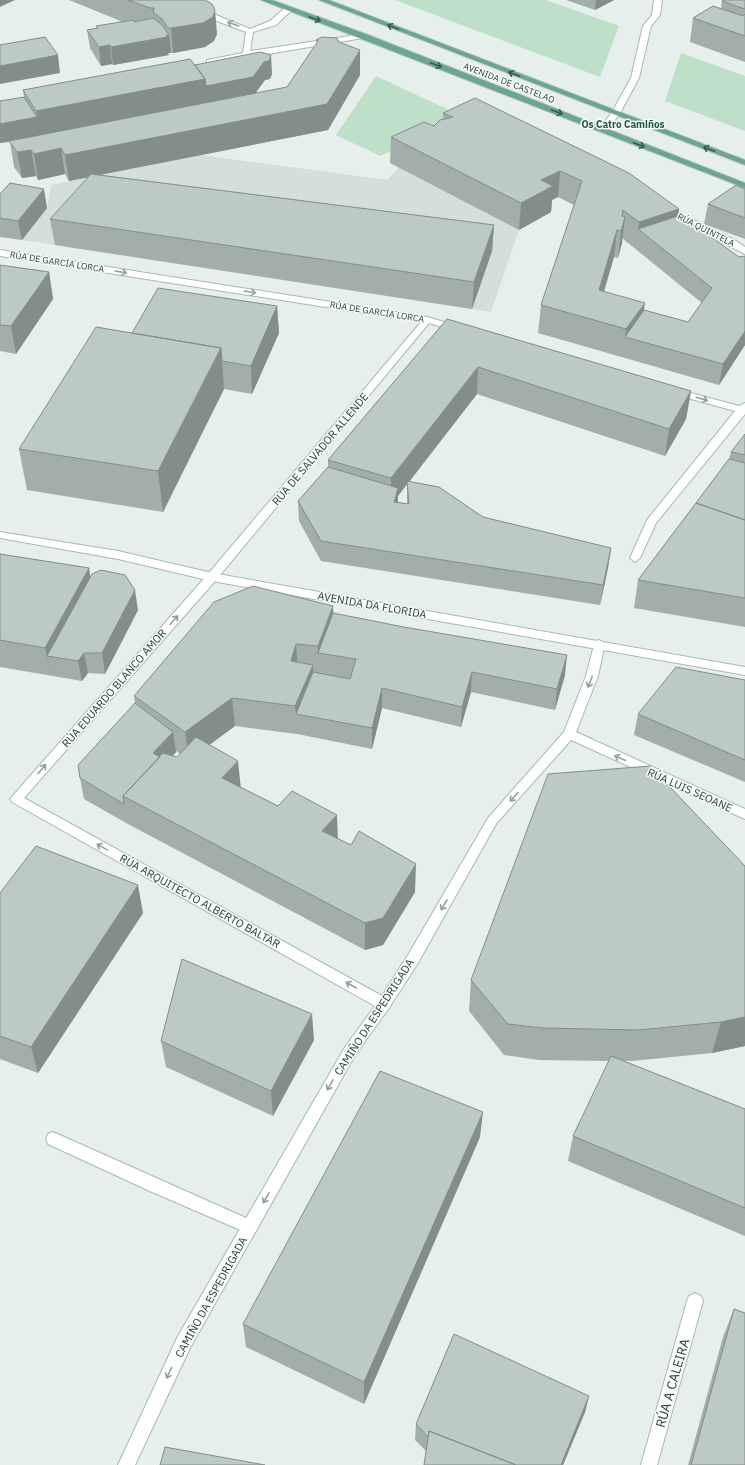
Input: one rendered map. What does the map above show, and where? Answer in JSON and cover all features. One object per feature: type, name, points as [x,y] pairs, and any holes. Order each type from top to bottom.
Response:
[{"type":"main road","name":"AVENIDA DE CASTELAO","points":[[265,0],[363,36],[745,186]]},
{"type":"main road","name":"AVENIDA DE CASTELAO","points":[[323,0],[745,163]]},
{"type":"street","points":[[603,130],[616,113],[634,78],[647,26],[656,15],[658,0]]},
{"type":"street","points":[[195,10],[250,31],[273,23],[289,9]]},
{"type":"street","points":[[246,54],[250,31]]},
{"type":"street","points":[[198,65],[246,54],[363,36]]},
{"type":"street","name":"RÚA QUINTELA","points":[[666,210],[730,241],[745,251]]},
{"type":"street","name":"RÚA DE GARCÍA LORCA","points":[[0,253],[428,320],[465,331]]},
{"type":"street","name":"RÚA DE SALVADOR ALLENDE","points":[[212,577],[428,320]]},
{"type":"street","points":[[635,558],[651,522],[744,409],[666,389]]},
{"type":"street","name":"AVENIDA DA FLORIDA","points":[[0,535],[118,555],[212,577],[600,644],[745,671]]},
{"type":"street","name":"RÚA EDUARDO BLANCO AMOR","points":[[16,799],[212,577]]},
{"type":"street","name":"CAMIÑO DA ESPEDRIGADA","points":[[126,1465],[184,1342],[350,1050],[384,1004],[413,959],[492,822],[569,734],[592,676],[600,644]]},
{"type":"street","name":"RÚA LUIS SEOANE","points":[[569,734],[745,814]]},
{"type":"street","name":"RÚA ARQUITECTO ALBERTO BALTAR","points":[[16,799],[384,1004]]},
{"type":"street","points":[[53,1139],[157,1187],[250,1226]]},
{"type":"street","name":"RÚA A CALEIRA","points":[[649,1465],[695,1301]]},
{"type":"shaded area","points":[[201,155],[387,180],[399,167],[519,230],[491,312],[22,240],[47,208],[51,185]]},
{"type":"green space","points":[[395,0],[546,0],[619,26],[600,77]]},
{"type":"green space","points":[[681,53],[745,76],[745,131],[665,101]]},
{"type":"green space","points":[[376,76],[464,117],[380,156],[336,135]]},
{"type":"building","points":[[128,0],[205,0],[212,4],[215,10],[213,17],[203,23],[168,28],[162,19],[153,12],[154,8]]},
{"type":"building","points":[[745,0],[745,9],[722,1]]},
{"type":"building","points":[[713,6],[743,16],[745,14],[745,36],[693,18]]},
{"type":"building","points":[[153,18],[162,25],[169,35],[166,35],[167,37],[111,47],[110,45],[99,47],[87,30],[98,28],[96,26],[133,20],[134,22]]},
{"type":"building","points":[[45,37],[58,55],[0,66],[0,45]]},
{"type":"building","points":[[322,37],[337,38],[339,42],[360,50],[327,104],[65,155],[61,148],[34,154],[31,150],[17,152],[9,141],[287,87],[318,41],[316,40]]},
{"type":"building","points":[[260,52],[271,55],[269,61],[264,62],[253,77],[206,86],[205,79],[195,65]]},
{"type":"building","points":[[190,59],[205,79],[36,111],[23,90]]},
{"type":"building","points":[[24,97],[37,117],[0,124],[0,101]]},
{"type":"building","points":[[475,98],[629,173],[679,209],[639,222],[623,210],[622,216],[625,217],[621,231],[617,230],[599,290],[645,303],[626,329],[541,305],[582,181],[560,171],[541,180],[553,186],[521,203],[391,137],[424,122],[434,126],[440,120],[453,117],[443,113]]},
{"type":"building","points":[[91,174],[494,225],[474,282],[50,219]]},
{"type":"building","points":[[10,183],[44,189],[18,221],[0,218],[0,194]]},
{"type":"building","points":[[736,185],[745,189],[745,218],[708,204]]},
{"type":"building","points":[[678,216],[686,223],[690,222],[739,257],[745,256],[745,331],[723,364],[625,337],[644,310],[688,322],[712,288],[638,229]]},
{"type":"building","points":[[0,265],[49,272],[11,326],[0,325]]},
{"type":"building","points":[[158,288],[277,306],[251,366],[222,361],[221,348],[132,333]]},
{"type":"building","points":[[447,319],[691,391],[669,429],[478,367],[391,478],[328,460]]},
{"type":"building","points":[[96,327],[221,348],[158,471],[19,449]]},
{"type":"building","points":[[745,434],[745,455],[731,452]]},
{"type":"building","points":[[729,459],[745,463],[745,520],[696,503]]},
{"type":"building","points":[[328,467],[398,488],[394,502],[409,504],[407,481],[439,487],[483,517],[611,548],[603,585],[321,541],[298,501]]},
{"type":"building","points":[[696,503],[745,520],[745,598],[638,580]]},
{"type":"building","points":[[0,554],[89,568],[45,648],[0,640]]},
{"type":"building","points":[[101,570],[125,575],[135,590],[102,653],[84,653],[78,661],[47,656],[92,574]]},
{"type":"building","points":[[253,586],[333,606],[318,646],[296,644],[291,661],[313,665],[295,706],[232,698],[185,732],[134,696],[214,602]]},
{"type":"building","points":[[333,613],[404,627],[567,655],[557,689],[472,672],[462,707],[382,688],[372,728],[296,714],[313,672],[350,679],[356,659],[318,653]]},
{"type":"building","points":[[676,667],[745,680],[745,760],[638,714]]},
{"type":"building","points":[[135,703],[173,732],[153,753],[160,757],[123,796],[124,804],[80,778],[78,765]]},
{"type":"building","points":[[196,737],[238,761],[222,778],[278,806],[292,791],[337,815],[322,831],[351,845],[359,831],[416,864],[383,918],[365,923],[123,796],[163,753],[177,757]]},
{"type":"building","points":[[650,766],[745,866],[745,1017],[721,1022],[639,1030],[543,1028],[508,1024],[471,980],[548,774]]},
{"type":"building","points":[[36,846],[138,885],[31,1047],[0,1036],[0,893]]},
{"type":"building","points":[[182,959],[312,1014],[271,1091],[161,1041]]},
{"type":"building","points":[[611,1056],[745,1109],[745,1208],[573,1136]]},
{"type":"building","points":[[380,1071],[483,1112],[364,1382],[243,1324]]},
{"type":"building","points":[[734,1309],[745,1313],[745,1465],[691,1465]]},
{"type":"building","points":[[454,1334],[589,1396],[561,1465],[516,1465],[429,1431],[428,1437],[416,1424]]},
{"type":"building","points":[[429,1431],[516,1465],[424,1465]]},
{"type":"building","points":[[165,1447],[265,1465],[160,1465]]},
{"type":"district","name":"Os Catro Camiños","points":[[623,124]]}]
